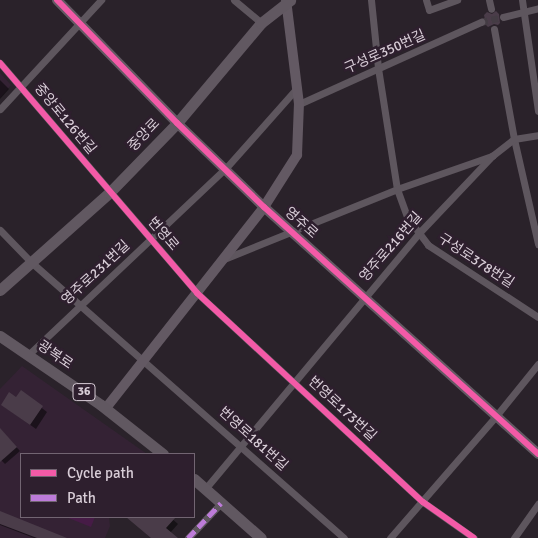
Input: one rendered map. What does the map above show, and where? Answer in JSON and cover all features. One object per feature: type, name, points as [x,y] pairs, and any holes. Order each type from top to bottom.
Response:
[{"type":"main road","name":"중앙로","points":[[0,290],[110,193],[177,123],[261,22],[287,1]]},
{"type":"main road","name":"광복로","points":[[0,336],[106,408],[162,453]]},
{"type":"main road","points":[[195,480],[261,538]]},
{"type":"street","name":"영주로","points":[[57,0],[177,123],[264,206],[538,454]]},
{"type":"street","points":[[0,109],[101,0]]},
{"type":"street","points":[[234,0],[261,22]]},
{"type":"street","name":"구성로378번길","points":[[370,0],[378,68],[397,189],[407,217],[428,245],[538,317]]},
{"type":"street","points":[[426,0],[429,10],[457,0]]},
{"type":"street","points":[[489,0],[491,9]]},
{"type":"street","points":[[522,0],[538,111]]},
{"type":"street","points":[[106,408],[264,206],[297,155],[299,104],[287,1]]},
{"type":"street","points":[[503,17],[538,8]]},
{"type":"street","name":"구성로350번길","points":[[299,104],[481,22]]},
{"type":"street","points":[[494,29],[514,139],[538,244]]},
{"type":"street","name":"중앙로126번길","points":[[0,62],[110,193]]},
{"type":"street","points":[[225,169],[297,88]]},
{"type":"street","points":[[292,232],[397,189],[492,156],[514,139],[538,135]]},
{"type":"street","name":"영주로216번길","points":[[205,489],[418,234],[492,156]]},
{"type":"street","name":"영주로231번길","points":[[28,355],[225,169]]},
{"type":"street","name":"번영로","points":[[110,193],[197,293]]},
{"type":"street","points":[[0,230],[32,262],[144,360]]},
{"type":"street","name":"영주로","points":[[223,259],[292,232]]},
{"type":"street","name":"번영로173번길","points":[[197,293],[423,502],[474,538]]},
{"type":"street","name":"번영로181번길","points":[[144,360],[344,538]]},
{"type":"street","points":[[390,538],[423,502],[538,364]]},
{"type":"street","points":[[188,538],[220,503]]},
{"type":"street","points":[[514,538],[538,504]]},
{"type":"shaded area","points":[[0,73],[11,85],[0,98]]},
{"type":"shaded area","points":[[22,366],[146,453],[20,453],[20,518],[109,518],[110,526],[105,538],[0,538],[0,389]]},
{"type":"shaded area","points":[[68,518],[95,518],[91,527]]},
{"type":"building","points":[[496,11],[499,14],[500,23],[488,27],[484,15],[487,12],[492,14]]},
{"type":"building","points":[[21,390],[43,406],[30,425],[1,405],[9,392],[16,397]]},
{"type":"building","points":[[0,428],[17,447],[0,462]]},
{"type":"building","points":[[0,511],[67,538],[37,538],[0,524]]},
{"type":"building","points":[[127,518],[175,518],[166,528],[178,538],[151,538]]},
{"type":"tunnel","points":[[481,22],[503,17]]},
{"type":"marked path","points":[[188,538],[221,503]]},
{"type":"cycle path","points":[[57,0],[177,123],[264,207],[538,454]]},
{"type":"cycle path","points":[[0,63],[197,293],[423,502],[474,538]]}]
